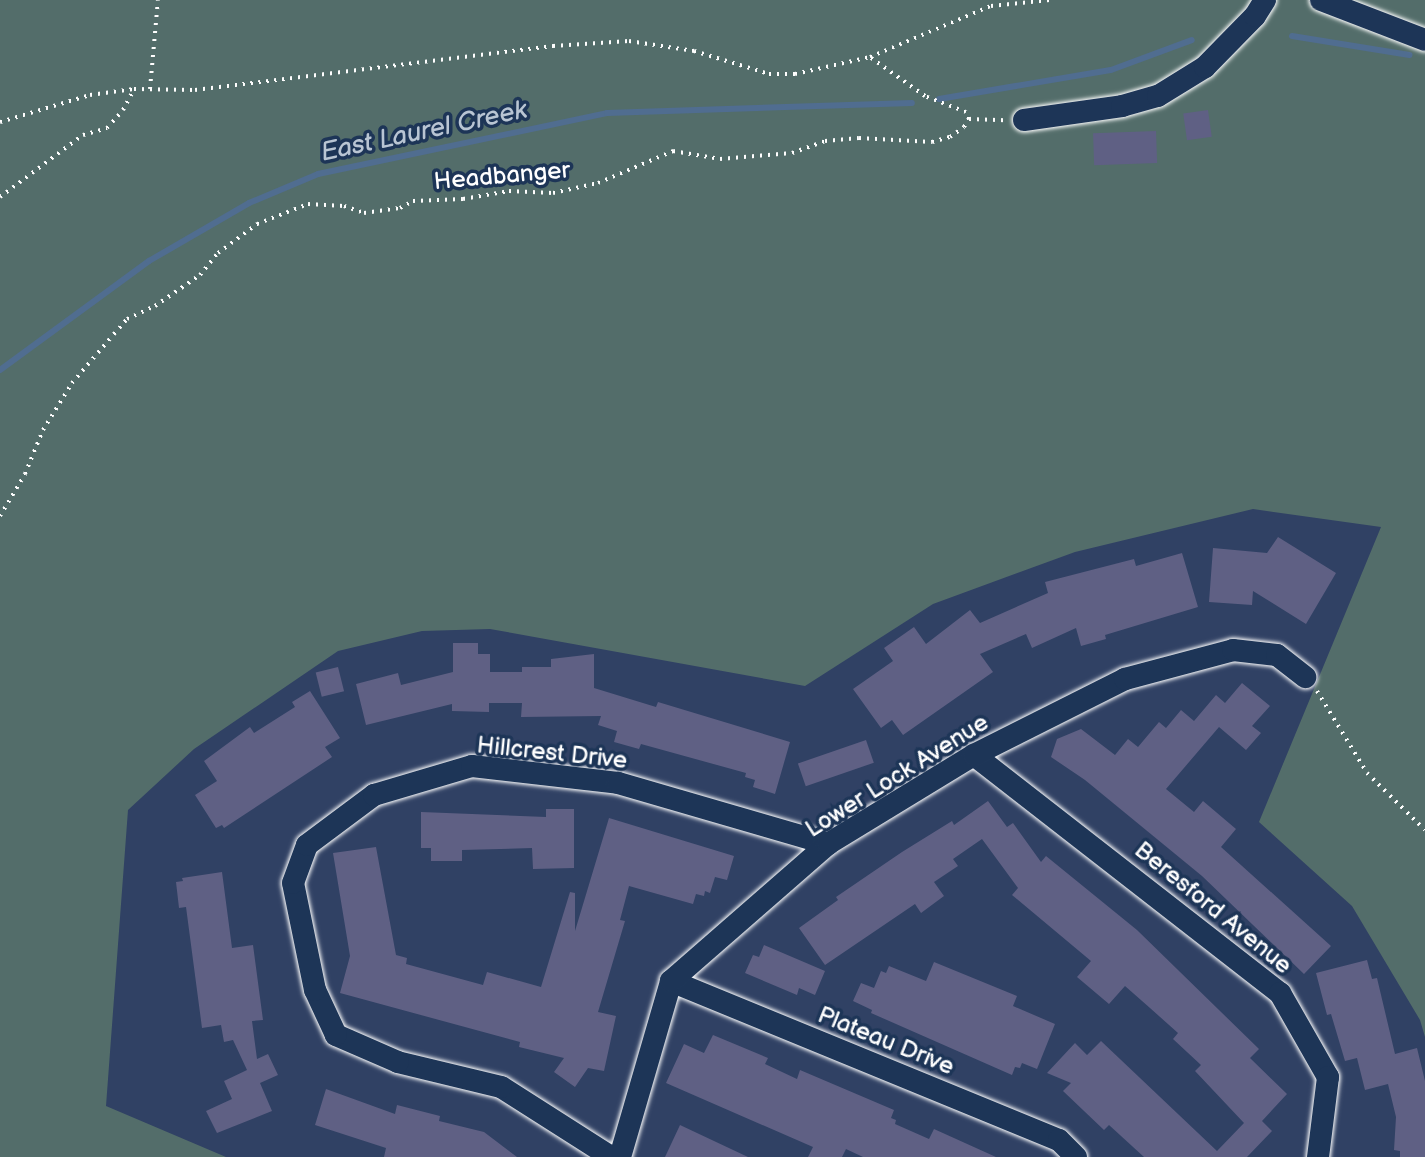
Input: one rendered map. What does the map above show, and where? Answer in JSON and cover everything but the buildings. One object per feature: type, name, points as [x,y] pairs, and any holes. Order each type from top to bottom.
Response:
[{"type":"street","points":[[1321,0],[1425,40]]},
{"type":"street","points":[[1024,120],[1122,106],[1158,96],[1205,67],[1260,8]]},
{"type":"street","name":"Lower Lock Avenue","points":[[671,981],[828,844],[974,755],[1125,679],[1233,650],[1277,655],[1305,677]]},
{"type":"street","name":"Beresford Avenue","points":[[974,755],[1280,993],[1328,1077],[1318,1157]]},
{"type":"street","name":"Hillcrest Drive","points":[[611,1157],[501,1087],[398,1062],[336,1035],[315,990],[293,883],[307,845],[374,795],[472,766],[618,783],[828,844]]},
{"type":"street","points":[[620,1157],[671,981]]},
{"type":"street","name":"Plateau Drive","points":[[671,981],[1059,1140],[1076,1157]]},
{"type":"path","points":[[149,90],[158,0]]},
{"type":"path","points":[[0,122],[90,95],[134,89],[195,90],[553,46],[629,41],[694,51],[769,74],[822,70],[870,57],[991,3],[1050,0]]},
{"type":"path","points":[[870,57],[925,96],[959,107],[969,119],[1024,120]]},
{"type":"path","points":[[0,197],[83,135],[107,128],[123,110],[134,89]]},
{"type":"path","name":"Headbanger","points":[[0,516],[25,474],[43,430],[72,383],[127,319],[178,291],[237,237],[278,214],[308,204],[344,206],[364,213],[400,208],[413,201],[463,199],[509,191],[553,193],[598,183],[673,151],[720,159],[792,153],[825,141],[859,138],[932,142],[950,137],[969,119]]},
{"type":"path","points":[[1305,677],[1367,773],[1425,830]]},
{"type":"green space","points":[[0,0],[1425,0],[1425,1037],[1420,1020],[1352,906],[1259,822],[1381,527],[1253,509],[1075,552],[933,604],[805,686],[490,629],[422,631],[338,651],[194,749],[128,810],[106,1106],[226,1157],[0,1157]]},
{"type":"waterway","name":"East Laurel Creek","points":[[1292,36],[1409,55]]},
{"type":"waterway","name":"East Laurel Creek","points":[[939,99],[1111,70],[1192,40]]},
{"type":"waterway","name":"East Laurel Creek","points":[[0,370],[149,261],[249,203],[318,174],[607,113],[912,103]]}]
